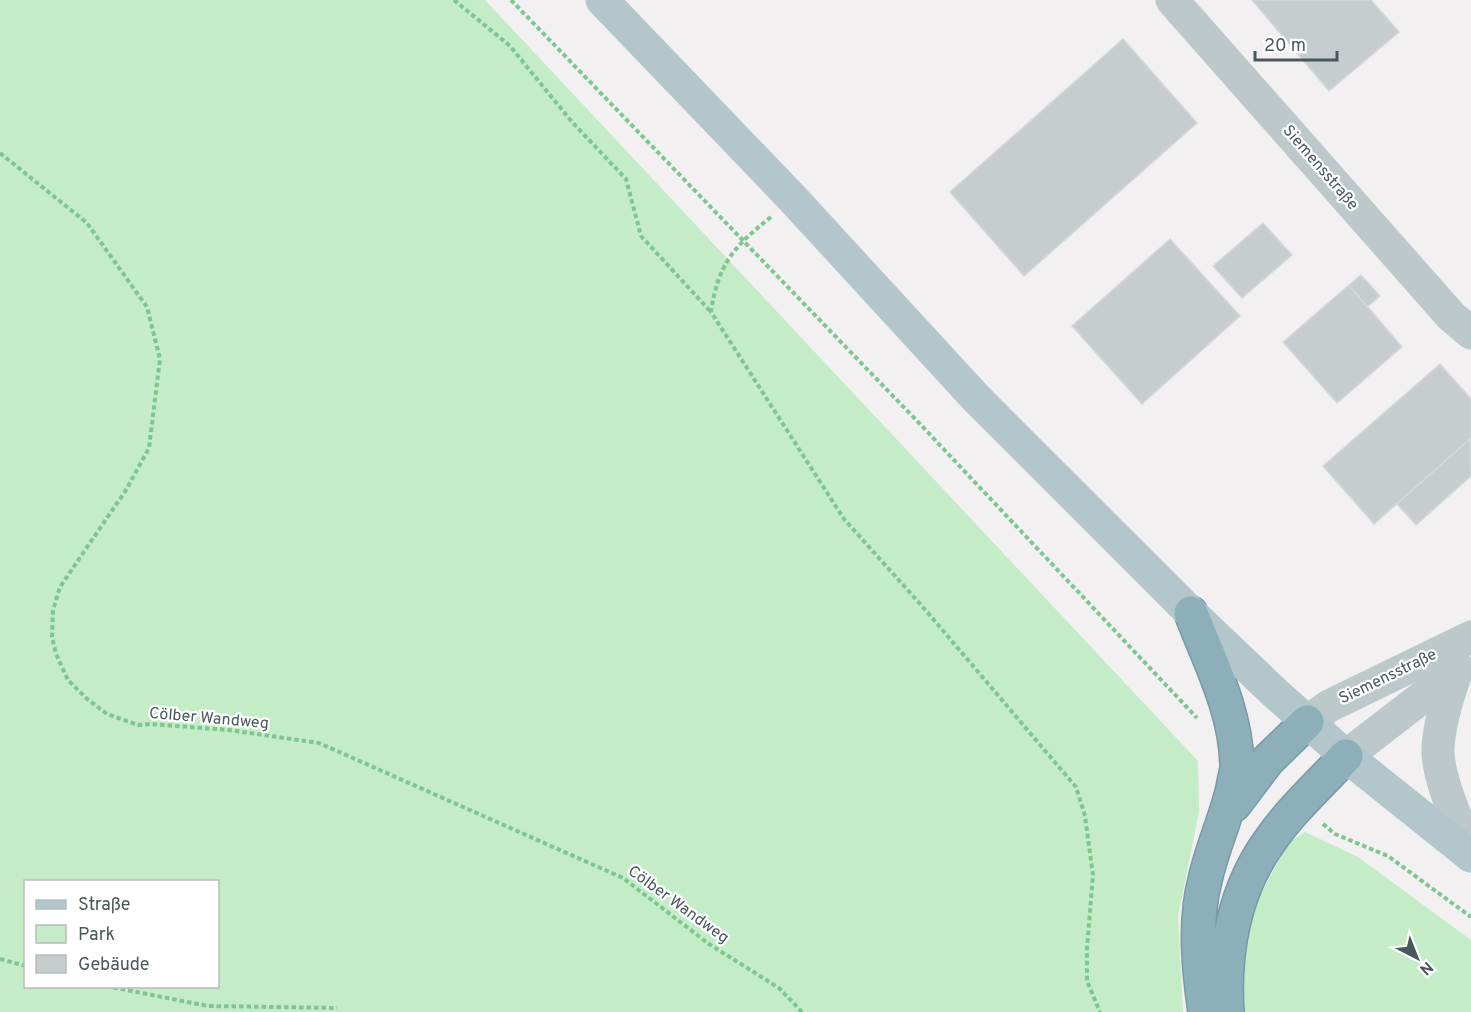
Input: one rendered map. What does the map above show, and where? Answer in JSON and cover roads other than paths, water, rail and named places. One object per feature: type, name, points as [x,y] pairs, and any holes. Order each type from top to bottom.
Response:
[{"type":"highway","points":[[1191,613],[1230,712],[1237,768],[1226,817],[1204,882],[1199,917],[1201,985],[1205,1012]]},
{"type":"highway","points":[[1226,817],[1268,760],[1307,722]]},
{"type":"highway","points":[[1227,1012],[1227,956],[1232,926],[1241,896],[1254,867],[1269,841],[1346,756]]},
{"type":"main road","points":[[602,0],[793,200],[976,398],[1191,613],[1346,756],[1471,856]]},
{"type":"street","name":"Siemensstraße","points":[[1172,0],[1451,316],[1471,333]]},
{"type":"street","name":"Siemensstraße","points":[[1307,722],[1329,706],[1471,637]]},
{"type":"street","name":"Siemensstraße","points":[[1346,756],[1464,664]]},
{"type":"street","name":"Siemensstraße","points":[[1464,664],[1446,701],[1438,747],[1440,771],[1471,856]]}]
